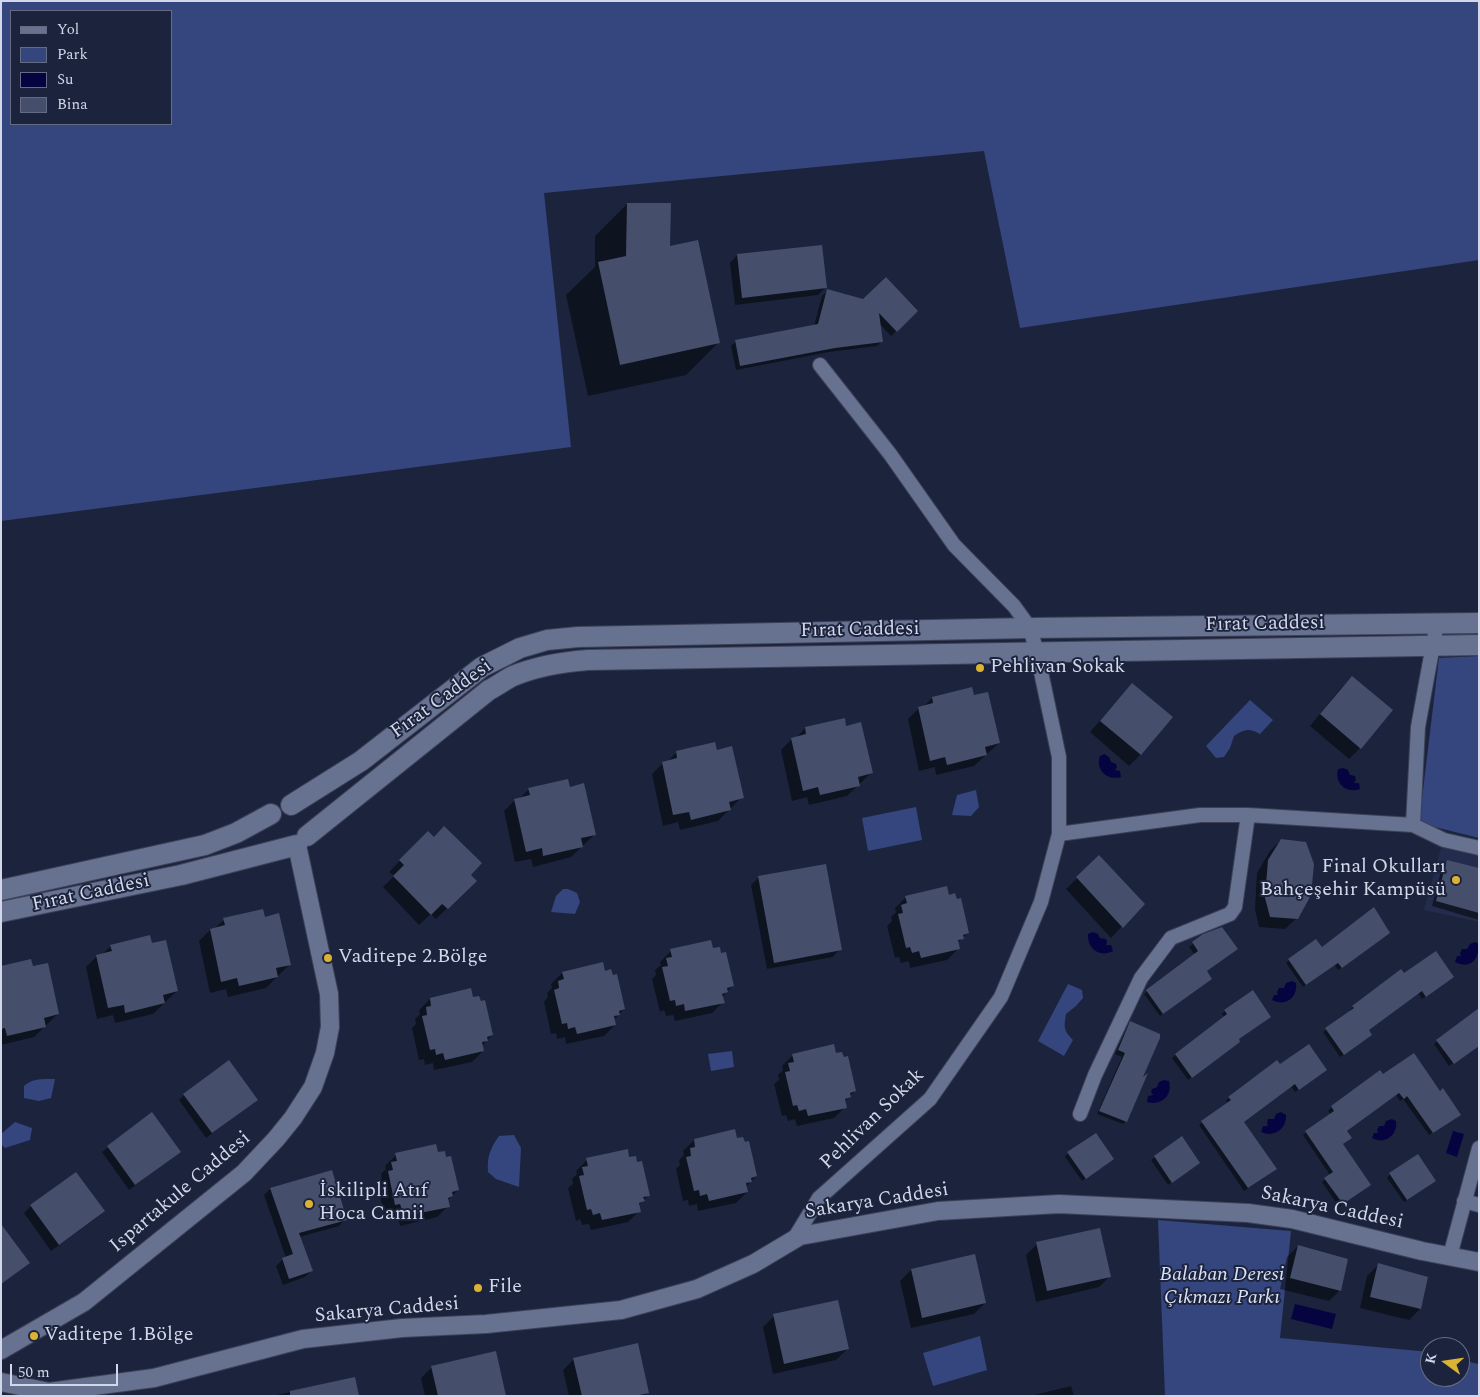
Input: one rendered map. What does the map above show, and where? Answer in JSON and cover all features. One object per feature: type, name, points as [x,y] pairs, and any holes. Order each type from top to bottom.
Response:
[{"type":"main road","name":"Fırat Caddesi","points":[[291,805],[361,761],[482,667],[520,648],[548,640],[588,636],[1030,628],[1479,623]]},
{"type":"main road","name":"Fırat Caddesi","points":[[1,912],[181,875],[302,840],[489,690],[513,676],[562,662],[588,660],[1479,645]]},
{"type":"main road","points":[[291,805],[299,809],[307,818],[309,829],[302,840],[284,846],[278,844],[273,839],[268,823],[271,814],[281,806],[291,805]]},
{"type":"main road","name":"Fırat Caddesi","points":[[1,890],[205,845],[236,833],[271,814]]},
{"type":"street","points":[[820,365],[890,454],[954,545],[1014,606],[1030,628]]},
{"type":"street","points":[[1413,825],[1418,727],[1437,623]]},
{"type":"street","name":"Pehlivan Sokak","points":[[794,1239],[819,1198],[930,1099],[1001,997],[1041,902],[1059,834],[1058,757],[1037,653],[1030,628]]},
{"type":"street","points":[[1059,834],[1200,815],[1248,816],[1413,825],[1444,840],[1479,848]]},
{"type":"street","points":[[1080,1114],[1095,1075],[1141,978],[1166,944],[1171,938],[1230,914],[1236,907],[1248,816]]},
{"type":"street","name":"Ispartakule Caddesi","points":[[1,1350],[84,1302],[244,1173],[293,1118],[313,1087],[325,1053],[330,1026],[329,994],[302,840]]},
{"type":"street","points":[[1450,1256],[1479,1148]]},
{"type":"street","points":[[1464,1201],[1479,1205]]},
{"type":"street","name":"Sakarya Caddesi","points":[[1,1382],[49,1392],[154,1378],[303,1339],[402,1328],[486,1324],[622,1310],[697,1289],[754,1264],[800,1236],[938,1211],[1059,1204],[1248,1213],[1292,1219],[1422,1251],[1479,1262]]},
{"type":"shaded area","name":"Final Okulları Bahçeşehir Kampüsü","points":[[1443,841],[1479,851],[1479,922],[1424,910]]},
{"type":"green space","points":[[1,1],[1479,1],[1479,260],[1020,328],[984,151],[544,193],[571,447],[1,521]]},
{"type":"green space","points":[[1479,656],[1479,838],[1419,823],[1439,658]]},
{"type":"green space","points":[[1250,700],[1273,720],[1260,734],[1247,730],[1234,736],[1230,748],[1224,757],[1216,758],[1206,746]]},
{"type":"green space","points":[[976,790],[979,807],[971,816],[952,815],[957,795]]},
{"type":"green space","points":[[916,807],[922,840],[868,851],[862,818]]},
{"type":"green space","points":[[563,889],[577,893],[580,902],[575,914],[551,912],[556,896]]},
{"type":"green space","points":[[1068,984],[1082,990],[1083,998],[1066,1014],[1065,1028],[1067,1034],[1073,1040],[1064,1056],[1038,1041]]},
{"type":"green space","points":[[732,1051],[734,1067],[711,1071],[708,1054]]},
{"type":"green space","points":[[55,1079],[51,1098],[39,1101],[24,1098],[24,1086],[27,1083]]},
{"type":"green space","points":[[15,1122],[32,1128],[30,1140],[5,1148],[1,1144],[1,1134]]},
{"type":"green space","points":[[514,1135],[521,1148],[519,1187],[496,1179],[488,1172],[490,1153],[499,1136]]},
{"type":"green space","name":"Balaban Deresi Çıkmazı Parkı","points":[[1158,1220],[1291,1231],[1280,1338],[1420,1351],[1420,1387],[1470,1387],[1470,1362],[1479,1364],[1479,1396],[1165,1396]]},
{"type":"green space","points":[[980,1336],[987,1370],[933,1386],[923,1353]]},
{"type":"water","points":[[1104,754],[1109,757],[1111,762],[1116,764],[1115,770],[1120,771],[1121,777],[1111,777],[1103,773],[1099,766],[1099,761],[1100,756]]},
{"type":"water","points":[[1338,769],[1348,770],[1350,775],[1355,776],[1356,780],[1354,783],[1359,783],[1360,789],[1350,790],[1342,786],[1337,774]]},
{"type":"water","points":[[1093,932],[1098,934],[1100,938],[1106,939],[1106,945],[1111,945],[1113,951],[1099,953],[1095,951],[1088,939],[1088,934]]},
{"type":"water","points":[[1475,942],[1479,944],[1479,949],[1473,962],[1466,965],[1455,962],[1457,956],[1461,956],[1462,949],[1467,949],[1470,944]]},
{"type":"water","points":[[1292,981],[1296,983],[1296,988],[1290,1000],[1277,1002],[1272,1000],[1274,995],[1278,995],[1279,988],[1284,988],[1286,983]]},
{"type":"water","points":[[1164,1080],[1169,1081],[1170,1086],[1165,1099],[1157,1103],[1147,1102],[1148,1096],[1153,1095],[1152,1089]]},
{"type":"water","points":[[1281,1112],[1286,1115],[1286,1120],[1279,1131],[1271,1134],[1261,1132],[1263,1126],[1268,1126],[1268,1119],[1274,1119],[1276,1114]]},
{"type":"water","points":[[1392,1119],[1396,1121],[1396,1126],[1395,1131],[1389,1138],[1377,1140],[1372,1138],[1374,1133],[1378,1133],[1379,1126],[1384,1126],[1386,1121]]},
{"type":"water","points":[[1453,1131],[1464,1134],[1457,1157],[1446,1153]]},
{"type":"water","points":[[1295,1304],[1336,1314],[1332,1329],[1291,1319]]},
{"type":"building","points":[[627,203],[671,203],[670,246],[698,240],[720,343],[620,365],[598,262],[626,256]]},
{"type":"building","points":[[822,245],[827,288],[742,298],[737,254]]},
{"type":"building","points":[[886,277],[918,311],[897,332],[879,313],[883,342],[835,348],[740,366],[735,340],[818,324],[827,289],[863,299]]},
{"type":"building","points":[[1352,676],[1393,710],[1361,749],[1320,714]]},
{"type":"building","points":[[1132,683],[1173,717],[1141,755],[1100,721]]},
{"type":"building","points":[[972,687],[974,695],[988,692],[1000,743],[985,747],[987,755],[947,765],[945,757],[930,761],[918,707],[933,703],[932,697]]},
{"type":"building","points":[[845,718],[846,726],[861,722],[873,773],[858,777],[860,786],[820,795],[818,787],[803,791],[791,738],[806,734],[805,727]]},
{"type":"building","points":[[715,742],[717,750],[732,746],[744,798],[729,802],[731,810],[691,820],[689,812],[673,815],[662,762],[677,758],[676,751]]},
{"type":"building","points":[[568,779],[570,787],[584,783],[596,835],[581,838],[583,847],[543,856],[542,848],[526,852],[514,799],[530,795],[528,788]]},
{"type":"building","points":[[444,826],[482,863],[471,875],[477,881],[448,909],[442,904],[431,915],[393,876],[404,865],[399,860],[428,831],[434,837]]},
{"type":"building","points":[[1281,839],[1306,842],[1314,864],[1311,895],[1298,919],[1270,917],[1265,898],[1268,860]]},
{"type":"building","points":[[1099,855],[1145,904],[1123,928],[1076,877]]},
{"type":"building","points":[[1447,860],[1479,868],[1479,913],[1436,901]]},
{"type":"building","points":[[826,864],[842,950],[774,963],[758,876]]},
{"type":"building","points":[[947,886],[949,895],[955,893],[957,899],[961,898],[969,933],[963,935],[964,939],[958,940],[960,949],[921,958],[919,951],[912,953],[910,947],[906,948],[898,914],[903,913],[901,905],[907,903],[905,896]]},
{"type":"building","points":[[1374,907],[1390,933],[1342,968],[1338,963],[1306,985],[1288,959],[1316,939],[1322,947]]},
{"type":"building","points":[[263,909],[265,917],[279,913],[291,965],[276,968],[278,977],[239,986],[237,978],[221,982],[210,929],[225,925],[223,918]]},
{"type":"building","points":[[1222,927],[1238,949],[1207,971],[1212,979],[1163,1014],[1146,990],[1198,951],[1192,942],[1203,934]]},
{"type":"building","points":[[150,935],[152,943],[166,940],[178,991],[163,995],[165,1003],[125,1013],[124,1005],[108,1008],[96,955],[112,951],[110,945]]},
{"type":"building","points":[[711,940],[713,948],[720,947],[721,953],[726,952],[734,986],[727,988],[728,992],[722,994],[725,1003],[685,1011],[684,1004],[676,1006],[675,1000],[670,1001],[662,967],[668,966],[666,958],[672,957],[670,949]]},
{"type":"building","points":[[1436,951],[1454,977],[1426,997],[1422,991],[1369,1030],[1372,1035],[1344,1055],[1325,1028],[1354,1008],[1352,1006],[1401,969],[1404,973]]},
{"type":"building","points":[[31,959],[33,966],[48,963],[59,1014],[44,1018],[46,1027],[7,1036],[5,1028],[1,1029],[1,966]]},
{"type":"building","points":[[603,962],[605,971],[611,969],[613,975],[617,974],[625,1009],[619,1011],[620,1015],[614,1016],[616,1025],[577,1034],[575,1027],[568,1029],[567,1023],[562,1024],[554,990],[559,988],[558,981],[564,979],[562,972]]},
{"type":"building","points":[[471,988],[473,997],[479,996],[481,1001],[485,1000],[493,1035],[487,1037],[488,1041],[482,1042],[484,1051],[445,1060],[443,1053],[436,1055],[435,1049],[430,1050],[422,1016],[427,1015],[426,1007],[431,1006],[430,998]]},
{"type":"building","points":[[1253,990],[1271,1017],[1239,1039],[1240,1042],[1192,1078],[1175,1054],[1227,1014],[1224,1010]]},
{"type":"building","points":[[1479,1008],[1479,1046],[1454,1064],[1436,1040]]},
{"type":"building","points":[[1130,1021],[1160,1034],[1160,1038],[1143,1077],[1148,1073],[1127,1122],[1099,1111],[1125,1053],[1118,1050]]},
{"type":"building","points":[[834,1044],[836,1053],[842,1052],[844,1057],[848,1056],[856,1091],[850,1093],[851,1097],[845,1099],[847,1108],[808,1116],[806,1109],[799,1111],[797,1105],[793,1106],[785,1072],[790,1071],[788,1063],[794,1062],[792,1054]]},
{"type":"building","points":[[1309,1044],[1327,1070],[1299,1090],[1295,1084],[1244,1122],[1277,1169],[1248,1188],[1201,1121],[1231,1100],[1228,1097],[1277,1060],[1280,1064]]},
{"type":"building","points":[[1414,1053],[1440,1091],[1443,1088],[1461,1115],[1433,1133],[1407,1096],[1404,1099],[1399,1093],[1347,1131],[1352,1138],[1343,1144],[1371,1185],[1343,1204],[1324,1178],[1333,1172],[1305,1131],[1334,1111],[1331,1106],[1380,1070],[1383,1074]]},
{"type":"building","points":[[229,1060],[258,1100],[212,1133],[183,1094]]},
{"type":"building","points":[[152,1112],[181,1152],[135,1185],[107,1146]]},
{"type":"building","points":[[735,1129],[737,1138],[743,1137],[745,1142],[749,1141],[757,1176],[751,1178],[752,1182],[746,1183],[748,1192],[709,1201],[707,1194],[700,1196],[699,1190],[694,1191],[686,1157],[691,1156],[690,1148],[695,1147],[694,1139]]},
{"type":"building","points":[[1096,1133],[1114,1159],[1086,1179],[1067,1152]]},
{"type":"building","points":[[1182,1136],[1200,1163],[1172,1183],[1154,1156]]},
{"type":"building","points":[[436,1144],[438,1152],[445,1151],[446,1157],[451,1156],[459,1190],[452,1192],[453,1196],[448,1198],[450,1207],[410,1215],[409,1208],[402,1210],[400,1204],[395,1205],[388,1171],[393,1170],[391,1162],[397,1161],[395,1153]]},
{"type":"building","points":[[628,1149],[629,1157],[636,1156],[637,1162],[642,1161],[650,1196],[643,1197],[645,1201],[639,1203],[641,1212],[602,1220],[600,1213],[593,1215],[591,1209],[587,1210],[579,1176],[584,1175],[582,1167],[588,1166],[586,1158]]},
{"type":"building","points":[[1418,1154],[1436,1181],[1407,1200],[1389,1173]]},
{"type":"building","name":"İskilipli Atıf Hoca Camii","points":[[332,1170],[347,1220],[299,1233],[313,1271],[289,1279],[282,1258],[293,1254],[270,1188]]},
{"type":"building","points":[[76,1172],[105,1211],[59,1245],[30,1205]]},
{"type":"building","points":[[1,1224],[30,1263],[1,1284]]},
{"type":"building","points":[[1100,1228],[1111,1277],[1047,1291],[1036,1242]]},
{"type":"building","points":[[1298,1245],[1348,1259],[1341,1291],[1290,1278]]},
{"type":"building","points":[[975,1254],[986,1303],[922,1318],[911,1269]]},
{"type":"building","points":[[1378,1263],[1428,1277],[1421,1309],[1370,1297]]},
{"type":"building","points":[[838,1300],[849,1349],[784,1364],[773,1314]]},
{"type":"building","points":[[638,1343],[649,1393],[635,1396],[582,1396],[573,1358]]},
{"type":"building","points":[[496,1351],[506,1396],[438,1396],[431,1366]]},
{"type":"building","points":[[355,1377],[359,1396],[290,1396],[290,1391]]},
{"type":"place","name":"Pehlivan Sokak","points":[[980,668]]},
{"type":"place","name":"Final Okulları Bahçeşehir Kampüsü","points":[[1456,880]]},
{"type":"place","name":"Vaditepe 2.Bölge","points":[[328,958]]},
{"type":"place","name":"İskilipli Atıf Hoca Camii","points":[[309,1204]]},
{"type":"place","name":"File","points":[[478,1288]]},
{"type":"place","name":"Vaditepe 1.Bölge","points":[[34,1336]]}]
